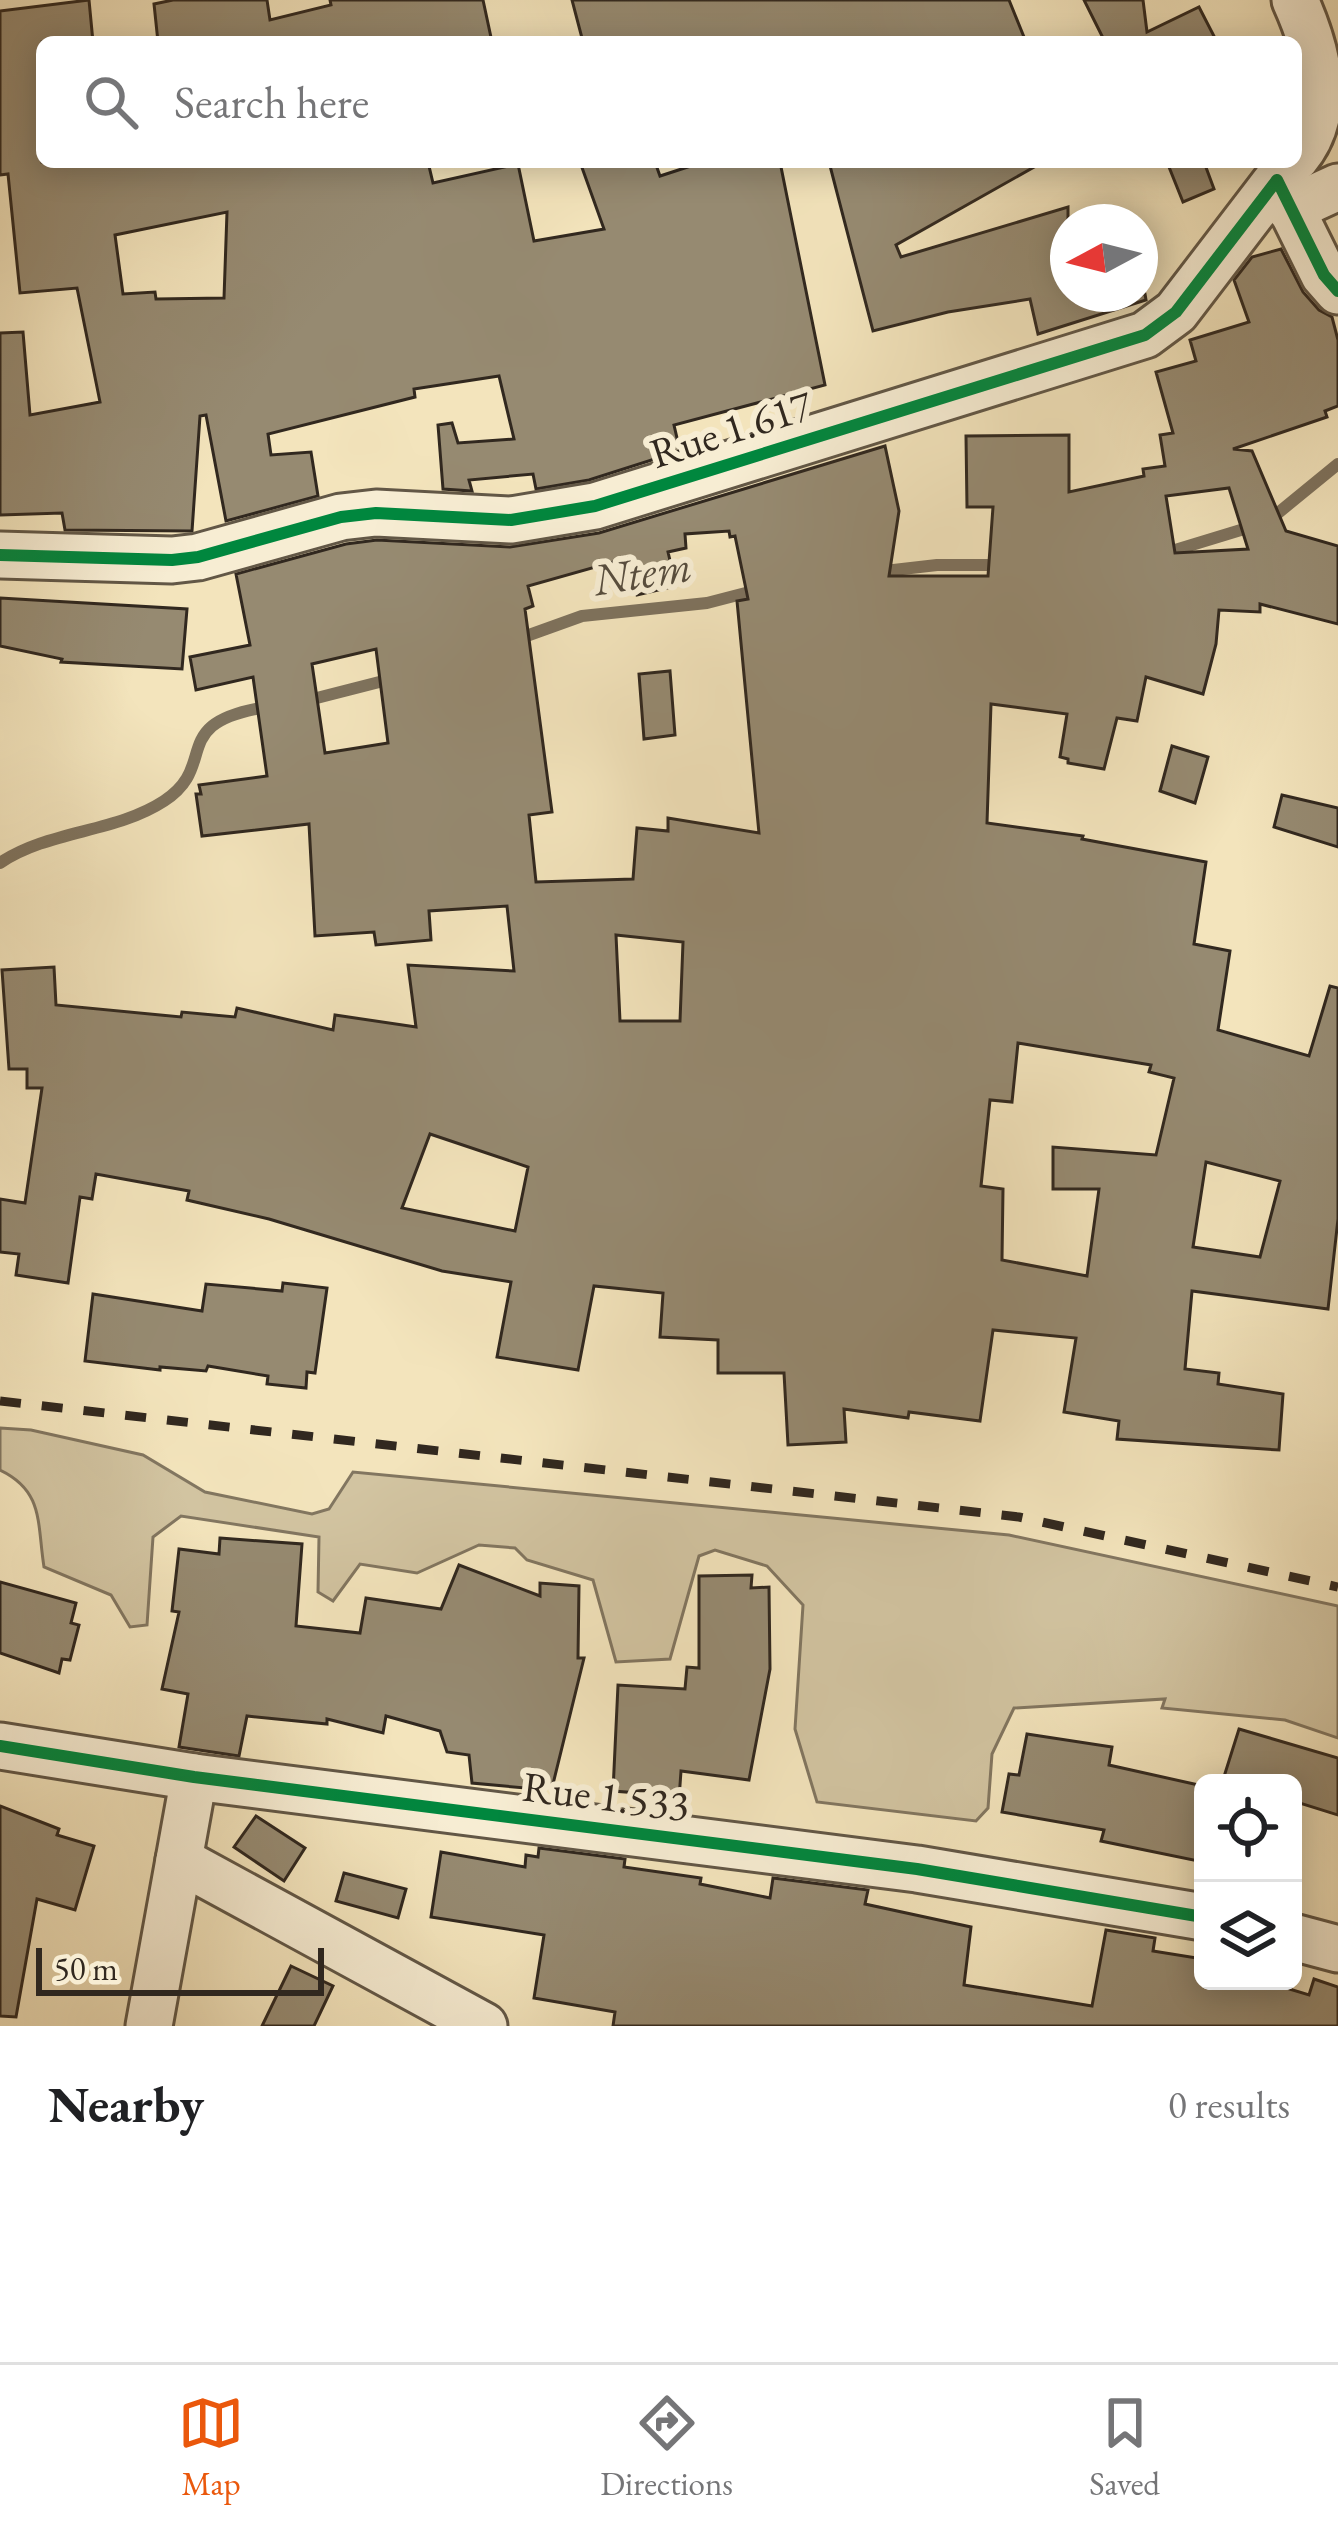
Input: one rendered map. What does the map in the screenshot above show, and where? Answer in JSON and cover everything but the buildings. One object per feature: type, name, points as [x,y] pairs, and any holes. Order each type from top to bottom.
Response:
[{"type":"street","points":[[1295,0],[1320,75],[1317,109],[1302,153]]},
{"type":"street","points":[[1289,177],[1338,187]]},
{"type":"street","points":[[1289,177],[1324,275],[1338,291]]},
{"type":"street","name":"Rue 1.617","points":[[0,554],[172,560],[376,513],[511,520],[595,506],[1145,335],[1176,312],[1289,177]]},
{"type":"street","name":"Rue 1.533","points":[[0,1746],[194,1777],[917,1869],[1194,1915]]},
{"type":"street","points":[[149,2026],[194,1777]]},
{"type":"street","points":[[179,1860],[484,2026]]},
{"type":"street","points":[[1302,1939],[1338,1949]]},
{"type":"shaded area","points":[[0,1428],[31,1430],[143,1455],[205,1492],[312,1514],[329,1509],[353,1472],[1009,1535],[1338,1606],[1338,1738],[1285,1720],[1162,1708],[1165,1699],[1014,1708],[992,1754],[988,1808],[976,1821],[817,1802],[795,1729],[803,1605],[767,1566],[715,1550],[699,1556],[670,1659],[616,1662],[593,1580],[527,1560],[515,1548],[479,1545],[417,1573],[360,1564],[333,1601],[318,1592],[319,1537],[181,1516],[153,1537],[147,1625],[130,1627],[111,1595],[44,1567],[31,1498],[0,1470]]},
{"type":"waterway","name":"Ntem","points":[[1162,554],[1267,522],[1338,464]]},
{"type":"waterway","name":"Ntem","points":[[876,572],[937,565],[1005,565]]},
{"type":"waterway","name":"Ntem","points":[[518,639],[582,616],[707,603],[761,589]]},
{"type":"waterway","name":"Ntem","points":[[305,701],[395,678]]},
{"type":"waterway","name":"Ntem","points":[[0,863],[39,844],[125,820],[164,801],[181,787],[199,745],[218,722],[273,706]]},
{"type":"railway","points":[[0,1401],[1019,1517],[1338,1587]]},
{"type":"cycle path","points":[[0,555],[172,560],[341,517],[376,513],[511,520],[595,506],[1145,335],[1176,312],[1277,180],[1324,275],[1338,291]]},
{"type":"cycle path","points":[[0,1746],[194,1777],[917,1869],[1194,1915]]}]
